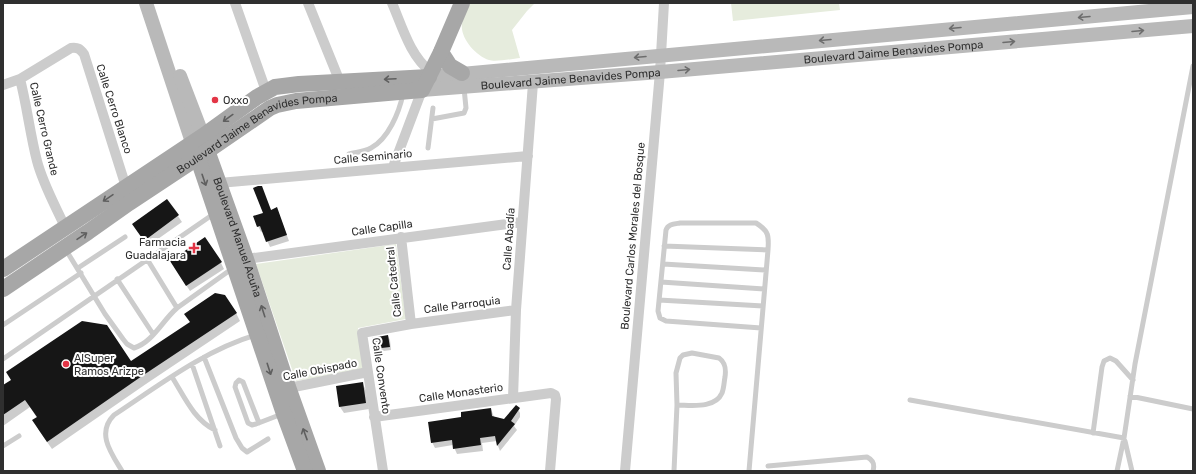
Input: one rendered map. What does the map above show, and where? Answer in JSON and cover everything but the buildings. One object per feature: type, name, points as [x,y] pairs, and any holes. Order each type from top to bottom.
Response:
[{"type":"main road","points":[[427,80],[462,3]]},
{"type":"main road","points":[[441,52],[450,66],[463,80]]},
{"type":"main road","name":"Boulevard Jaime Benavides Pompa","points":[[3,289],[129,203],[200,147],[266,91],[284,85],[427,80]]},
{"type":"main road","name":"Boulevard Jaime Benavides Pompa","points":[[3,269],[126,187],[270,108],[296,101],[404,92],[427,80]]},
{"type":"main road","name":"Boulevard Manuel Acuña","points":[[200,147],[219,182],[240,263],[282,389],[290,411],[318,471]]},
{"type":"main road","name":"Boulevard Manuel Acuña","points":[[200,147],[215,213],[240,263]]},
{"type":"main road","points":[[29,272],[34,259],[60,230]]},
{"type":"main road","name":"Boulevard Manuel Acuña","points":[[290,411],[305,471]]},
{"type":"street","name":"Boulevard Manuel Acuña","points":[[146,3],[200,147]]},
{"type":"street","name":"Boulevard Manuel Acuña","points":[[156,3],[177,66],[200,147]]},
{"type":"street","points":[[235,3],[266,91]]},
{"type":"street","points":[[308,3],[340,82]]},
{"type":"street","points":[[392,3],[427,80],[393,167]]},
{"type":"street","name":"Boulevard Carlos Morales del Bosque","points":[[625,471],[660,72],[664,3]]},
{"type":"street","name":"Boulevard Jaime Benavides Pompa","points":[[463,80],[660,55],[1193,7]]},
{"type":"street","name":"Boulevard Jaime Benavides Pompa","points":[[427,80],[533,83],[1193,26]]},
{"type":"street","name":"Calle Cerro Blanco","points":[[20,79],[71,48],[79,49],[84,54],[126,187]]},
{"type":"street","points":[[3,84],[20,79]]},
{"type":"street","name":"Calle Cerro Grande","points":[[20,79],[37,161],[60,230]]},
{"type":"street","name":"Calle Abadía","points":[[513,398],[516,310],[533,83]]},
{"type":"street","name":"Calle Seminario","points":[[219,182],[528,156]]},
{"type":"street","name":"Calle Capilla","points":[[240,263],[401,237],[522,222]]},
{"type":"street","name":"Calle Catedral","points":[[401,237],[411,324]]},
{"type":"street","name":"Calle Parroquia","points":[[411,324],[516,310]]},
{"type":"street","name":"Calle Convento","points":[[383,471],[362,333],[411,324]]},
{"type":"street","name":"Calle Obispado","points":[[282,389],[368,372]]},
{"type":"street","name":"Calle Monasterio","points":[[374,417],[551,393],[555,395],[556,399],[550,471]]},
{"type":"lane","points":[[1117,471],[1193,66]]},
{"type":"lane","points":[[432,119],[464,113],[466,108],[463,80]]},
{"type":"lane","points":[[349,154],[369,149],[379,141],[390,126],[404,92]]},
{"type":"lane","points":[[428,148],[433,108]]},
{"type":"lane","points":[[3,359],[146,259],[215,213]]},
{"type":"lane","points":[[748,471],[761,328],[763,306],[764,289],[768,250],[768,234],[766,230],[756,223],[672,224],[668,226],[664,246],[658,314],[660,318],[663,320],[761,328]]},
{"type":"lane","points":[[3,325],[125,237]]},
{"type":"lane","points":[[664,246],[768,250]]},
{"type":"lane","points":[[65,248],[94,296],[119,333],[130,346],[134,348],[153,334],[177,308],[240,263]]},
{"type":"lane","points":[[146,259],[177,308]]},
{"type":"lane","points":[[663,264],[766,270]]},
{"type":"lane","points":[[117,279],[153,334]]},
{"type":"lane","points":[[661,282],[764,289]]},
{"type":"lane","points":[[660,300],[763,306]]},
{"type":"lane","points":[[122,471],[105,436],[105,429],[108,421],[114,415],[204,357],[233,342],[263,333]]},
{"type":"lane","points":[[674,471],[677,405],[676,373],[678,363],[683,354],[692,353],[719,358],[722,360],[726,368],[726,374],[722,393],[717,400],[705,404],[677,405]]},
{"type":"lane","points":[[204,357],[236,438],[242,448],[247,452],[268,439]]},
{"type":"lane","points":[[1093,433],[1104,361],[1110,358],[1116,361],[1133,380]]},
{"type":"lane","points":[[192,364],[220,446]]},
{"type":"lane","points":[[172,377],[197,417],[205,425],[215,430]]},
{"type":"lane","points":[[259,423],[243,382],[239,380],[235,387],[247,421],[250,424],[259,423],[290,411]]},
{"type":"lane","points":[[1130,396],[1193,409]]},
{"type":"lane","points":[[910,400],[1124,438]]},
{"type":"lane","points":[[3,446],[19,436]]},
{"type":"lane","points":[[1124,438],[1132,471]]},
{"type":"lane","points":[[768,466],[867,457],[873,461],[873,471]]},
{"type":"green space","points":[[470,3],[535,3],[512,30],[520,58],[492,61],[484,58],[474,51],[466,40],[462,29],[464,16]]},
{"type":"green space","points":[[731,3],[839,3],[840,10],[733,21]]},
{"type":"green space","points":[[396,244],[406,319],[358,328],[364,370],[296,381],[256,264]]},
{"type":"place","name":"Oxxo","points":[[215,100]]},
{"type":"place","name":"Farmacia Guadalajara","points":[[194,248]]},
{"type":"place","name":"AlSuper Ramos Arizpe","points":[[66,364]]}]
